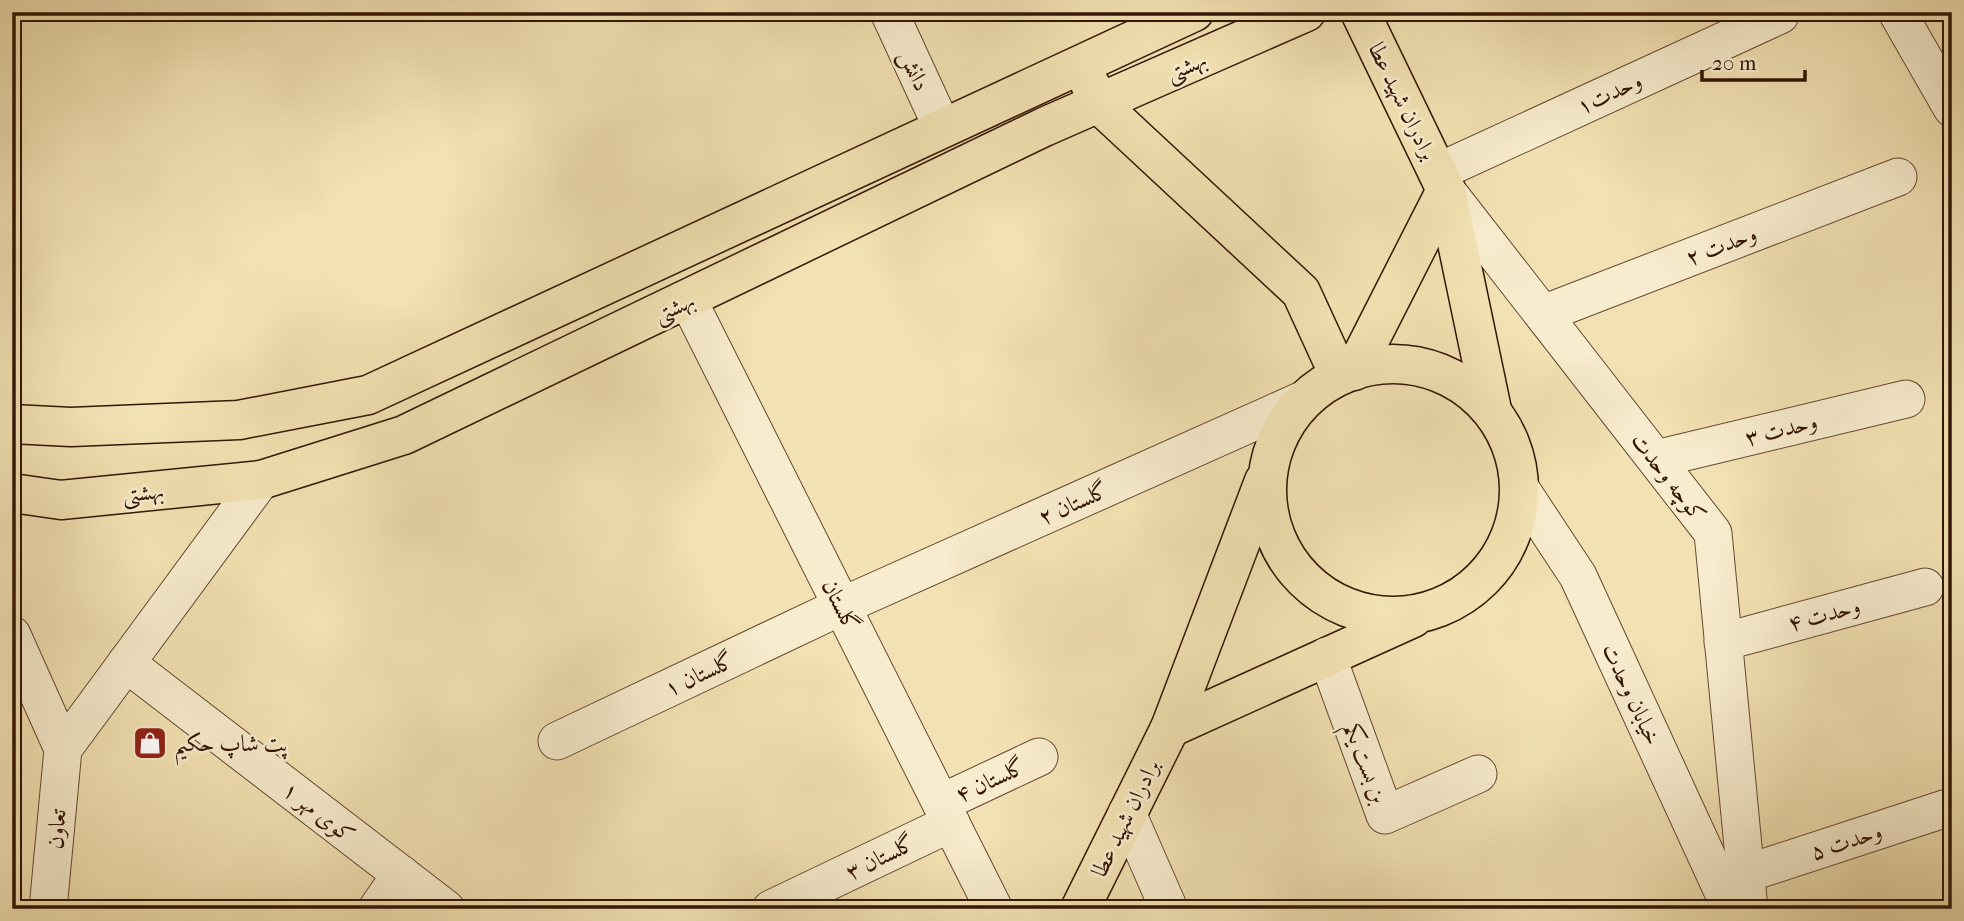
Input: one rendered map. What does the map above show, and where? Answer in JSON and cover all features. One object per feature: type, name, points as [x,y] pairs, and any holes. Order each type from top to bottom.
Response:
[{"type":"main road","name":"بهشتی","points":[[12,424],[71,427],[239,420],[368,395],[1194,12]]},
{"type":"main road","name":"بهشتی","points":[[12,493],[61,500],[261,480],[404,435],[1044,127],[1307,12]]},
{"type":"main road","name":"برادران شهید عطا","points":[[1360,12],[1442,181],[1492,410]]},
{"type":"main road","points":[[1080,63],[1099,104],[1301,292],[1346,373]]},
{"type":"main road","points":[[1346,373],[1442,181]]},
{"type":"main road","points":[[1170,728],[1464,594],[1494,566],[1514,529],[1520,488],[1513,447],[1492,410],[1460,382],[1422,366],[1380,364],[1346,373],[1304,399]]},
{"type":"main road","name":"برادران شهید عطا","points":[[1080,909],[1170,728],[1280,433],[1304,399]]},
{"type":"main road","points":[[1267,472],[1268,515],[1283,554],[1310,586],[1345,607],[1385,616],[1427,612]]},
{"type":"street","name":"دانش","points":[[889,12],[942,127]]},
{"type":"street","points":[[1898,12],[1952,108]]},
{"type":"street","name":"وحدت۱","points":[[1442,181],[1780,15]]},
{"type":"street","name":"وحدت ۲","points":[[1543,314],[1898,177]]},
{"type":"street","name":"کوچه وحدت","points":[[1442,181],[1713,534],[1747,891]]},
{"type":"street","name":"گلستان","points":[[688,300],[995,909]]},
{"type":"street","name":"گلستان ۲","points":[[842,606],[1304,399]]},
{"type":"street","name":"وحدت ۳","points":[[1656,459],[1906,399]]},
{"type":"street","points":[[12,635],[63,749],[261,480]]},
{"type":"street","name":"خیابان وحدت","points":[[1520,488],[1578,576],[1731,909]]},
{"type":"street","name":"وحدت ۴","points":[[1723,642],[1925,587]]},
{"type":"street","name":"گلستان ۱","points":[[557,741],[842,606]]},
{"type":"street","name":"بن بست یکم","points":[[1327,656],[1385,815],[1478,774]]},
{"type":"street","name":"کوی مهر ۱","points":[[126,663],[446,909]]},
{"type":"street","name":"تعاون","points":[[48,909],[63,749]]},
{"type":"street","name":"گلستان ۴","points":[[946,813],[1039,757]]},
{"type":"street","name":"وحدت ۵","points":[[1747,891],[1947,808]]},
{"type":"street","name":"گلستان ۳","points":[[771,909],[946,813]]},
{"type":"street","points":[[1127,813],[1169,909]]},
{"type":"street","points":[[377,909],[401,874]]},
{"type":"place","name":"پت شاپ حکیم","points":[[150,743]]}]
